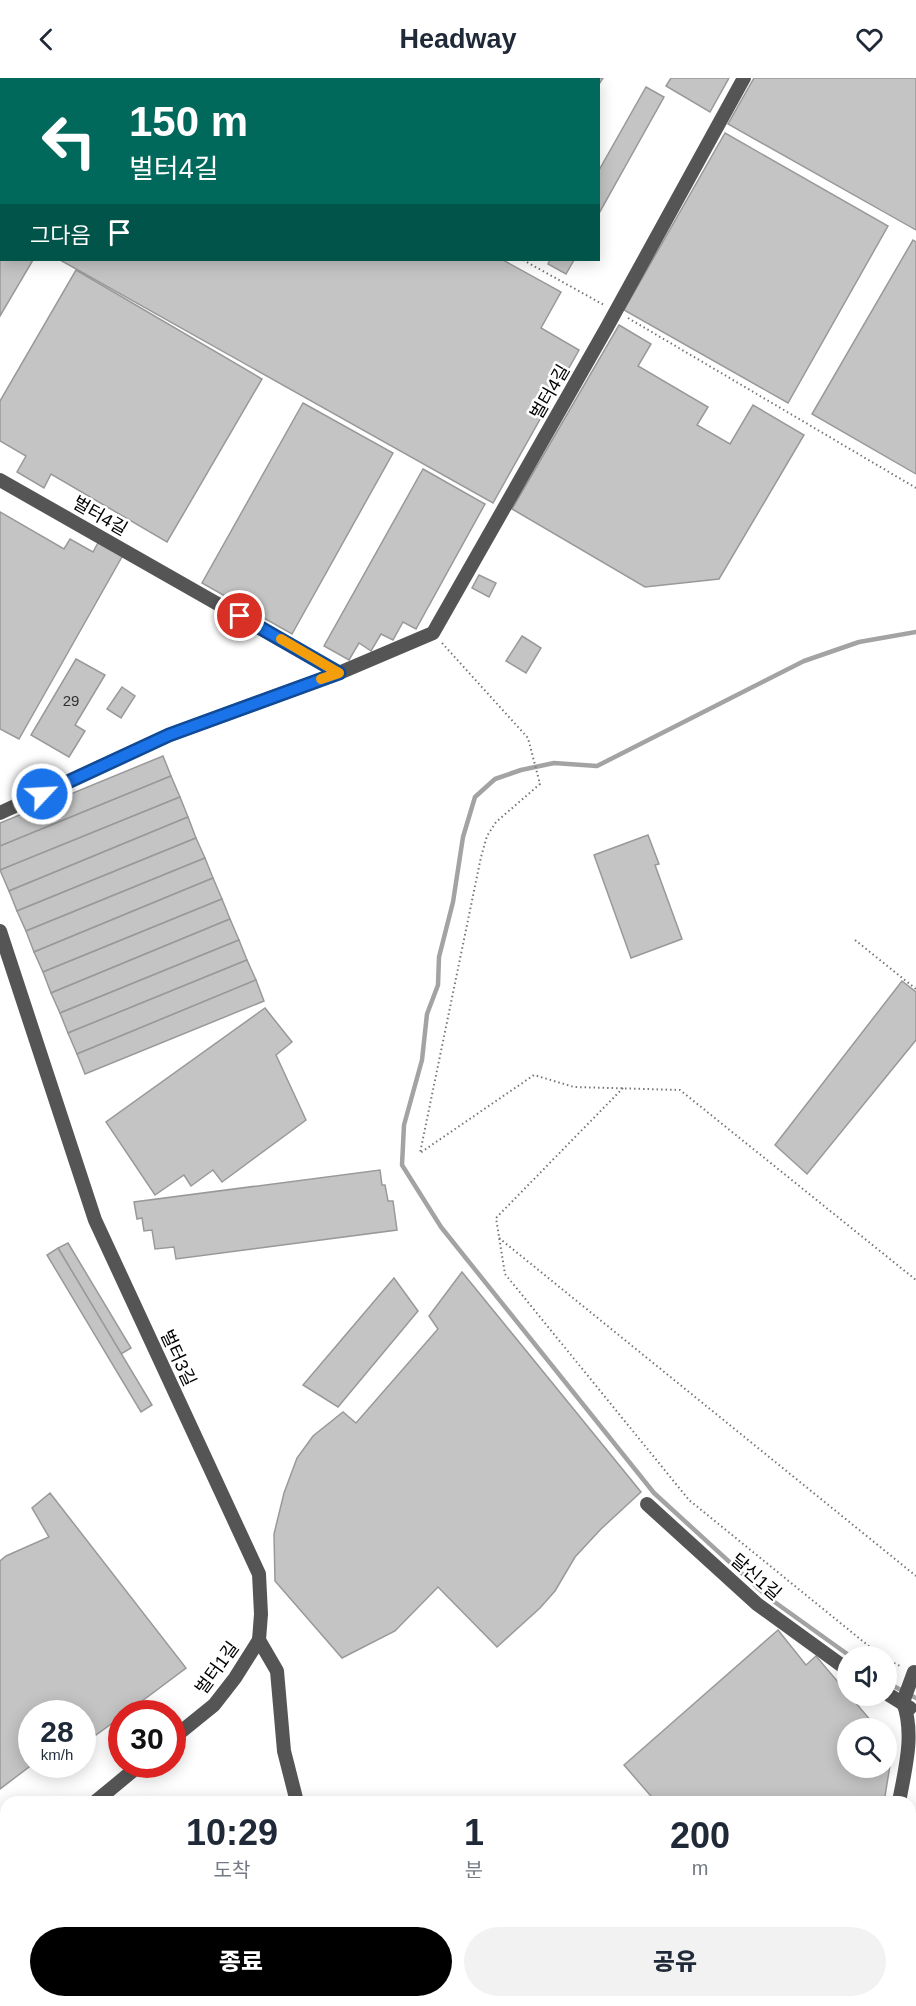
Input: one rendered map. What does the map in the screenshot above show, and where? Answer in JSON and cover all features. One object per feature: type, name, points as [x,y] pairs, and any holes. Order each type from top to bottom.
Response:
[{"type":"street","name":"벌터4길","points":[[433,633],[616,311],[744,78]]},
{"type":"street","name":"벌터4길","points":[[0,480],[339,673]]},
{"type":"street","points":[[0,813],[169,735],[339,673],[433,633]]},
{"type":"street","name":"벌터3길","points":[[0,931],[95,1220],[259,1574],[261,1614],[259,1640]]},
{"type":"street","name":"달신1길","points":[[647,1504],[757,1604],[837,1662]]},
{"type":"street","points":[[259,1640],[277,1671],[284,1751],[295,1796]]},
{"type":"street","name":"벌터1길","points":[[186,1728],[214,1705],[236,1678],[259,1640]]},
{"type":"street","points":[[900,1796],[907,1760],[908,1716],[903,1702],[914,1672]]},
{"type":"street","points":[[897,1699],[916,1712]]},
{"type":"street","points":[[102,1796],[124,1778]]},
{"type":"path","points":[[525,261],[616,311],[916,488]]},
{"type":"path","points":[[433,633],[528,738],[540,784],[496,822],[487,836],[478,868],[420,1153],[534,1075],[574,1087],[680,1090],[916,1280]]},
{"type":"path","points":[[855,940],[916,989]]},
{"type":"path","points":[[623,1088],[496,1218],[505,1274],[689,1500],[869,1646]]},
{"type":"path","points":[[499,1238],[916,1576]]},
{"type":"building","points":[[671,78],[729,78],[710,112],[666,86]]},
{"type":"building","points":[[754,78],[916,78],[916,230],[728,124]]},
{"type":"building","points":[[646,87],[664,97],[600,211],[600,168]]},
{"type":"building","points":[[725,133],[888,226],[788,403],[624,310]]},
{"type":"building","points":[[913,240],[916,242],[916,474],[812,414]]},
{"type":"building","points":[[0,261],[32,261],[0,316]]},
{"type":"building","points":[[62,261],[505,261],[561,292],[541,328],[579,350],[493,503]]},
{"type":"building","points":[[550,261],[573,261],[566,274],[548,264]]},
{"type":"building","points":[[76,270],[262,379],[167,542],[51,474],[44,488],[17,472],[26,456],[0,441],[0,401]]},
{"type":"building","points":[[619,325],[651,344],[638,366],[708,407],[697,425],[730,444],[753,405],[804,435],[719,579],[645,587],[512,509]]},
{"type":"building","points":[[303,403],[393,453],[292,634],[202,583]]},
{"type":"building","points":[[423,469],[485,504],[416,629],[403,622],[393,640],[381,634],[371,651],[359,643],[349,660],[324,646]]},
{"type":"building","points":[[0,512],[64,549],[70,539],[93,552],[99,541],[123,555],[19,739],[0,729]]},
{"type":"building","points":[[479,575],[496,583],[489,597],[472,588]]},
{"type":"building","points":[[522,636],[541,648],[526,673],[506,661]]},
{"type":"building","points":[[76,659],[105,675],[75,725],[85,731],[69,757],[31,735]]},
{"type":"building","points":[[122,687],[135,696],[121,718],[107,709]]},
{"type":"building","points":[[163,756],[171,776],[0,846],[0,823]]},
{"type":"building","points":[[171,776],[180,797],[0,870],[0,846]]},
{"type":"building","points":[[180,797],[188,817],[9,891],[0,870]]},
{"type":"building","points":[[188,817],[196,838],[17,911],[9,891]]},
{"type":"building","points":[[648,835],[659,864],[655,865],[682,939],[631,958],[594,855]]},
{"type":"building","points":[[196,838],[205,858],[26,931],[17,911]]},
{"type":"building","points":[[205,858],[213,878],[34,952],[26,931]]},
{"type":"building","points":[[213,878],[222,899],[43,972],[34,952]]},
{"type":"building","points":[[222,899],[230,919],[51,993],[43,972]]},
{"type":"building","points":[[230,919],[239,940],[60,1013],[51,993]]},
{"type":"building","points":[[239,940],[247,960],[68,1033],[60,1013]]},
{"type":"building","points":[[247,960],[256,980],[77,1054],[68,1033]]},
{"type":"building","points":[[256,980],[264,1001],[85,1074],[77,1054]]},
{"type":"building","points":[[902,981],[916,992],[916,1040],[807,1174],[775,1145]]},
{"type":"building","points":[[265,1008],[292,1042],[276,1055],[306,1120],[222,1182],[213,1170],[191,1186],[184,1175],[155,1195],[106,1122]]},
{"type":"building","points":[[380,1170],[382,1185],[385,1185],[388,1201],[393,1201],[397,1230],[176,1259],[174,1247],[155,1249],[152,1230],[144,1231],[142,1218],[137,1219],[134,1202]]},
{"type":"building","points":[[68,1243],[131,1348],[121,1354],[58,1248]]},
{"type":"building","points":[[58,1248],[152,1405],[141,1412],[47,1255]]},
{"type":"building","points":[[462,1272],[641,1492],[575,1557],[555,1591],[540,1608],[497,1647],[438,1587],[395,1631],[342,1658],[275,1581],[274,1534],[284,1493],[297,1458],[313,1436],[343,1412],[356,1423],[438,1329],[429,1316]]},
{"type":"building","points":[[394,1278],[418,1311],[338,1407],[303,1385]]},
{"type":"building","points":[[50,1493],[186,1668],[143,1700],[108,1700],[108,1726],[96,1735],[96,1700],[18,1700],[18,1775],[0,1789],[0,1561],[6,1556],[49,1537],[32,1508]]},
{"type":"building","points":[[778,1630],[806,1665],[816,1656],[837,1681],[837,1706],[858,1706],[869,1718],[837,1718],[837,1778],[888,1778],[885,1796],[651,1796],[624,1765]]},
{"type":"waterway","points":[[837,1647],[769,1598],[654,1493],[441,1227],[402,1165],[404,1125],[422,1060],[427,1014],[438,985],[439,957],[453,902],[463,837],[475,797],[495,779],[521,770],[554,763],[597,766],[804,661],[859,642],[916,632]]},
{"type":"waterway","points":[[897,1688],[916,1698]]},
{"type":"slow traffic","points":[[281,639],[339,673],[321,679]]},
{"type":"route","points":[[42,794],[169,735],[339,673],[240,616]]}]
